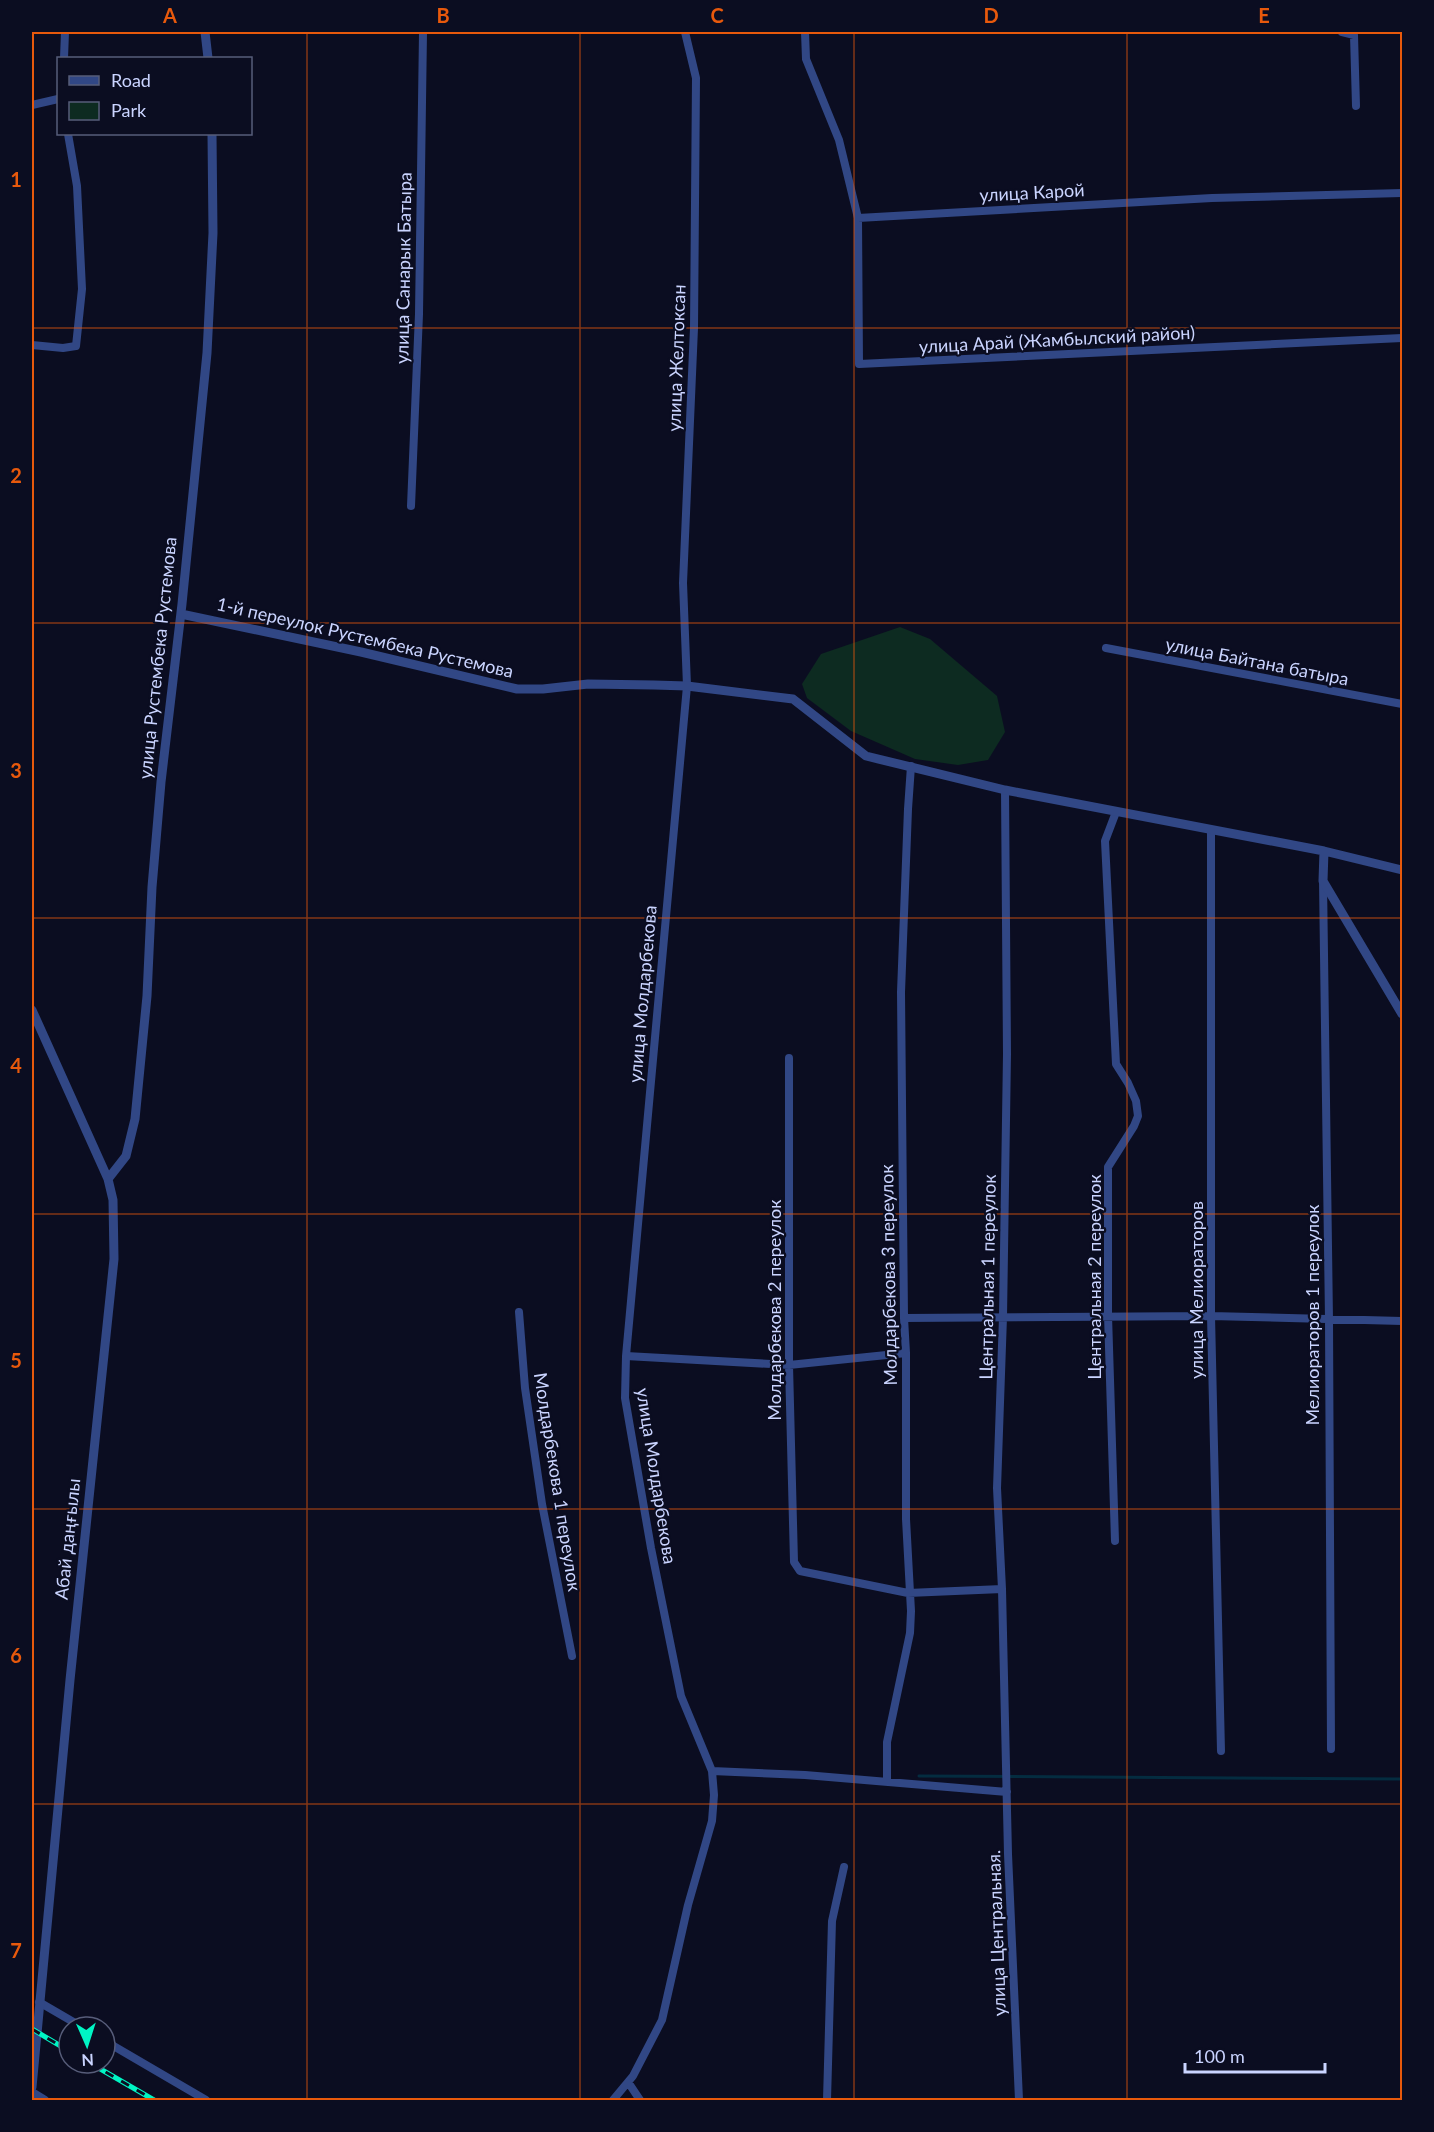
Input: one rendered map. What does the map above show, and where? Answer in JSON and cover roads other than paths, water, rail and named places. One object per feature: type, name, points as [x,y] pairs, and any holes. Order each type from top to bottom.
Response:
[{"type":"street","points":[[64,57],[65,32]]},
{"type":"street","points":[[205,32],[208,57]]},
{"type":"street","name":"улица Санарык Батыра","points":[[411,506],[419,314],[423,32]]},
{"type":"street","name":"улица Желтоксан","points":[[685,32],[696,78],[694,328],[683,584],[687,686]]},
{"type":"street","points":[[805,32],[806,59],[839,140],[858,218]]},
{"type":"street","points":[[1342,32],[1354,35],[1356,106]]},
{"type":"street","points":[[32,105],[57,99]]},
{"type":"street","points":[[32,345],[63,348],[76,346],[82,289],[77,186],[68,135]]},
{"type":"street","name":"улица Рустембека Рустемова","points":[[108,1179],[126,1156],[135,1119],[147,996],[152,887],[161,782],[181,614],[207,353],[213,233],[212,135]]},
{"type":"street","name":"улица Карой","points":[[858,218],[1212,198],[1402,193]]},
{"type":"street","name":"улица Арай (Жамбылский район)","points":[[858,218],[859,364],[1402,338]]},
{"type":"street","name":"1-й переулок Рустембека Рустемова","points":[[181,614],[361,652],[517,690],[588,684],[687,686],[793,699],[866,756],[1005,790],[1324,851],[1402,870]]},
{"type":"street","name":"улица Байтана батыра","points":[[1106,648],[1402,705]]},
{"type":"street","name":"улица Молдарбекова","points":[[613,2100],[633,2076],[662,2020],[688,1905],[712,1821],[714,1796],[712,1771],[681,1696],[651,1548],[625,1398],[626,1356],[687,686]]},
{"type":"street","name":"Молдарбекова 3 переулок","points":[[887,1782],[887,1742],[910,1633],[911,1611],[905,1507],[906,1353],[901,992],[911,766]]},
{"type":"street","name":"Центральная 1 переулок","points":[[1005,790],[1007,1054],[1003,1317],[997,1488],[1007,1765]]},
{"type":"street","name":"Центральная 2 переулок","points":[[1115,1541],[1108,1315],[1108,1167],[1138,1116],[1136,1101],[1116,1064],[1105,841],[1116,812]]},
{"type":"street","name":"улица Мелиораторов","points":[[1211,830],[1211,1316],[1221,1751]]},
{"type":"street","points":[[1324,851],[1323,881],[1402,1014]]},
{"type":"street","name":"Мелиораторов 1 переулок","points":[[1323,881],[1329,1320],[1331,1749]]},
{"type":"street","name":"Абай даңғылы","points":[[32,1010],[108,1179],[113,1200],[114,1259],[70,1680],[32,2087]]},
{"type":"street","name":"Молдарбекова 2 переулок","points":[[789,1058],[789,1365],[794,1562],[800,1571],[909,1593]]},
{"type":"street","name":"Молдарбекова 1 переулок","points":[[519,1312],[525,1388],[542,1504],[572,1656]]},
{"type":"street","points":[[904,1318],[1108,1315],[1402,1321]]},
{"type":"street","points":[[626,1356],[789,1365],[906,1353]]},
{"type":"street","points":[[909,1593],[1002,1589]]},
{"type":"street","name":"улица Центральная.","points":[[1007,1765],[1019,2100]]},
{"type":"street","points":[[712,1771],[805,1775],[1007,1792]]},
{"type":"street","points":[[827,2100],[832,1921],[844,1867]]},
{"type":"street","points":[[39,2002],[61,2015]]},
{"type":"street","points":[[117,2048],[206,2100]]},
{"type":"street","points":[[628,2082],[640,2100]]},
{"type":"street","points":[[32,2092],[45,2100]]},
{"type":"waterway","points":[[919,1776],[1402,1779]]},
{"type":"railway","points":[[32,2029],[57,2044]]},
{"type":"railway","points":[[111,2075],[154,2100]]}]
